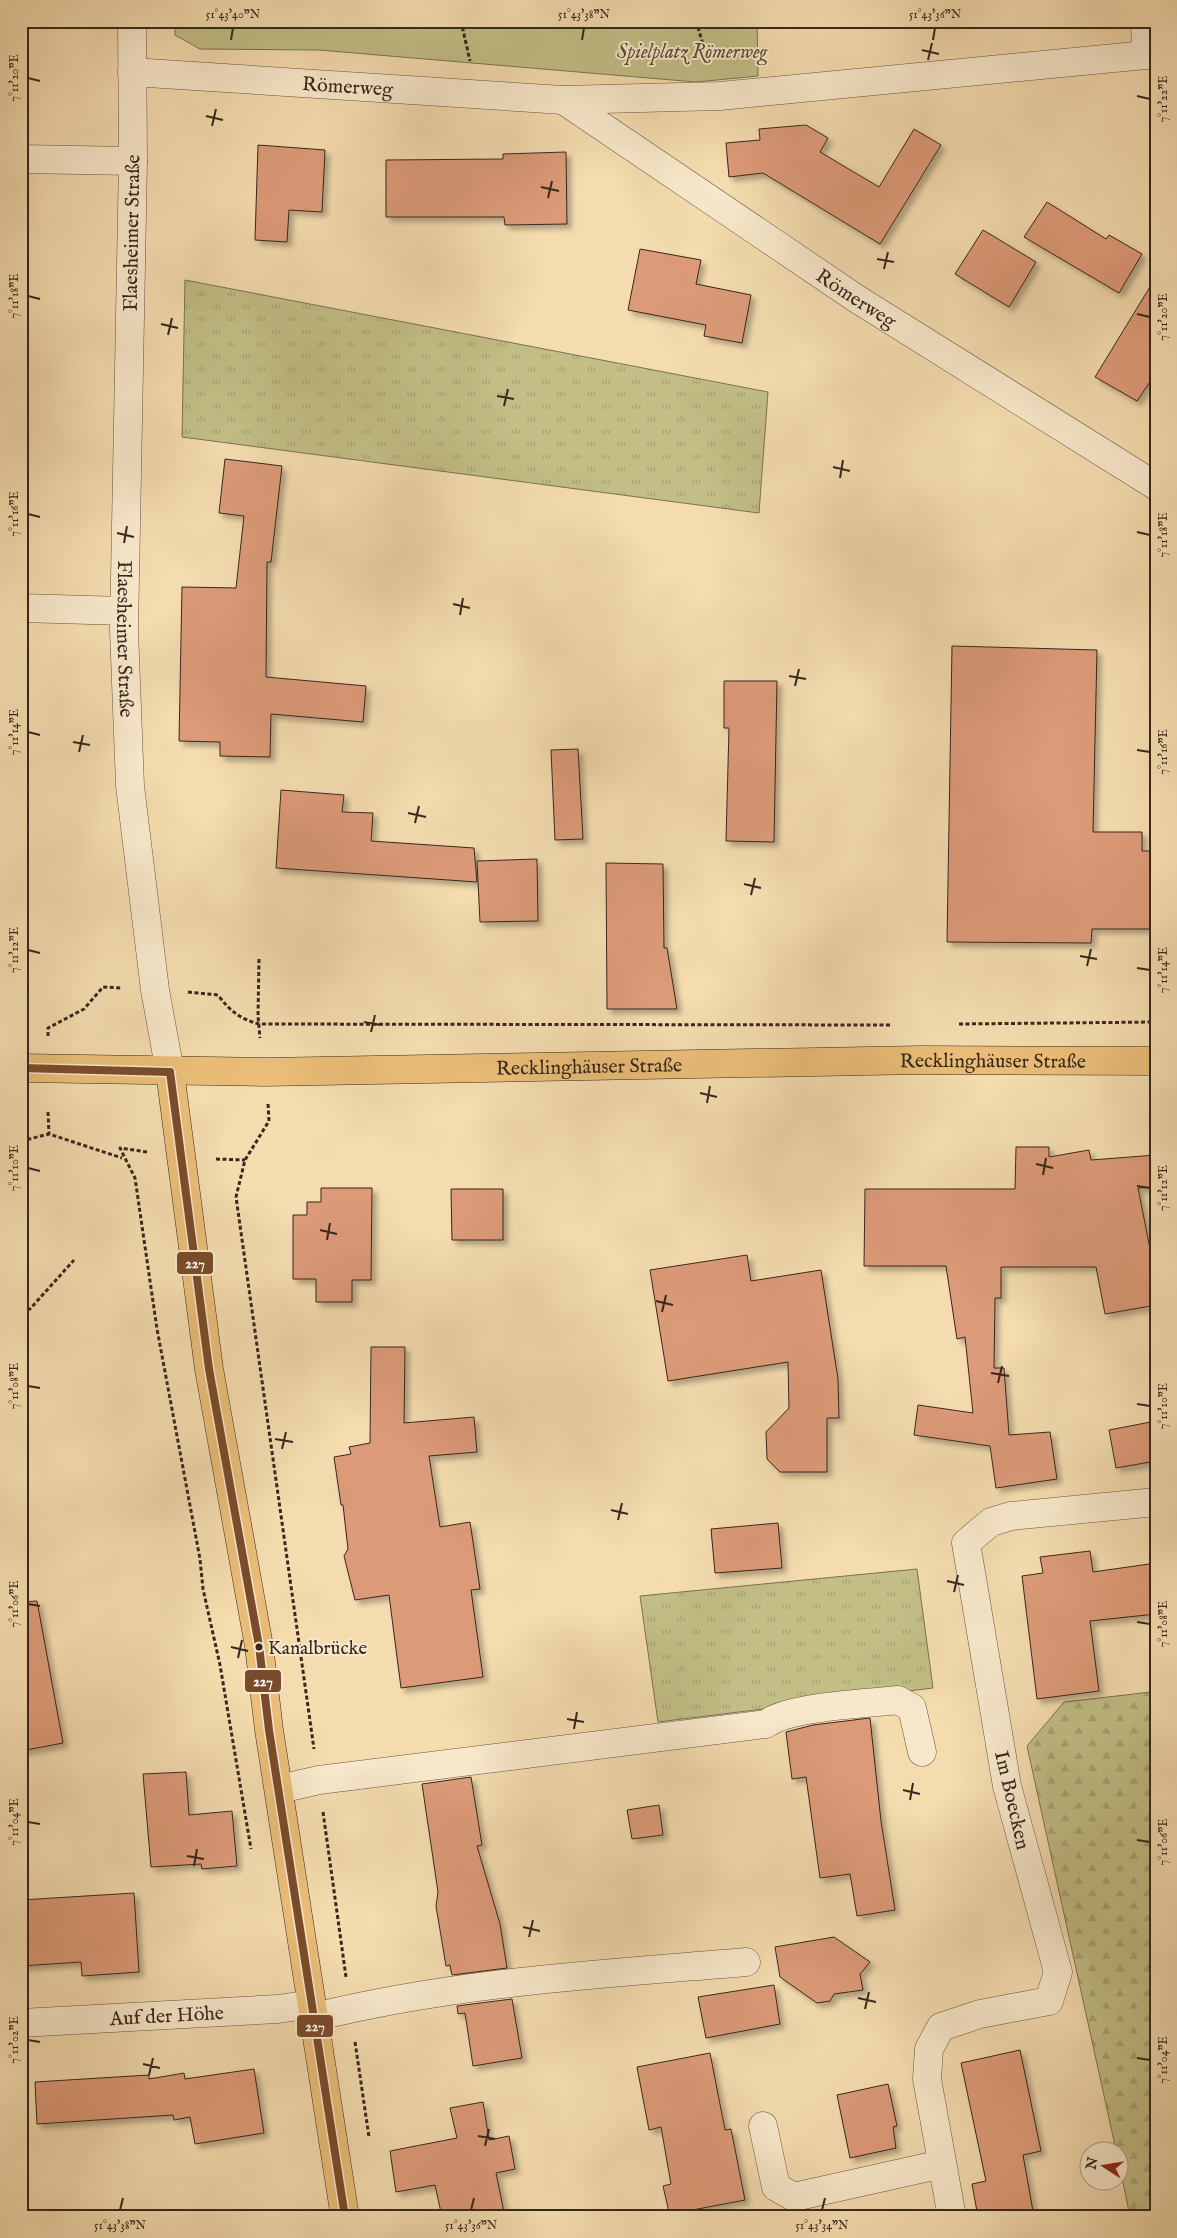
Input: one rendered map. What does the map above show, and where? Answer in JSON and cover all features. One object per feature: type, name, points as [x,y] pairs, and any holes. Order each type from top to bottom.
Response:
[{"type":"main road","name":"Recklinghäuser Straße","points":[[21,1068],[170,1072],[543,1068],[921,1060],[1156,1061]]},
{"type":"main road","points":[[170,1072],[209,1369],[259,1646],[345,2217]]},
{"type":"street","name":"Flaesheimer Straße","points":[[132,21],[133,161],[124,610],[130,786],[155,990],[170,1072]]},
{"type":"street","points":[[1144,21],[1151,54]]},
{"type":"street","name":"Römerweg","points":[[132,72],[563,100],[720,96],[1151,54]]},
{"type":"street","name":"Römerweg","points":[[563,100],[857,300],[1156,486]]},
{"type":"street","points":[[21,159],[133,161]]},
{"type":"street","points":[[21,608],[124,610]]},
{"type":"street","name":"Im Boecken","points":[[952,2217],[927,2079],[929,2048],[941,2027],[980,2014],[1049,2001],[1058,1972],[1007,1786],[966,1543],[991,1522],[1011,1516],[1156,1502]]},
{"type":"street","points":[[280,1789],[319,1780],[766,1724],[774,1718],[798,1712],[898,1700],[912,1708],[922,1752]]},
{"type":"street","name":"Auf der Höhe","points":[[21,2023],[278,2009],[350,2008],[519,1981],[746,1962]]},
{"type":"street","points":[[763,2126],[776,2187],[794,2196],[942,2164]]},
{"type":"path","points":[[696,21],[720,96]]},
{"type":"path","points":[[259,959],[259,1024]]},
{"type":"path","points":[[49,1069],[48,1028],[84,1009],[103,987],[218,995],[229,1009],[242,1019],[259,1024],[892,1025]]},
{"type":"path","points":[[951,1024],[1156,1022]]},
{"type":"path","points":[[48,1112],[49,1134]]},
{"type":"path","points":[[269,1120],[245,1160],[236,1196],[370,2141]]},
{"type":"path","points":[[21,1140],[49,1134],[123,1158]]},
{"type":"path","points":[[120,1148],[123,1158],[135,1178],[157,1329],[200,1559],[203,1589],[220,1665],[253,1858]]},
{"type":"path","points":[[21,1307],[30,1308],[74,1260]]},
{"type":"green space","name":"Spielplatz Römerweg","points":[[175,21],[757,21],[758,76],[696,82],[319,50],[200,49],[175,35]]},
{"type":"green space","points":[[185,280],[768,392],[759,513],[182,437]]},
{"type":"green space","points":[[917,1569],[933,1688],[658,1722],[640,1596]]},
{"type":"green space","points":[[1151,1692],[1156,1694],[1156,2217],[1130,2217],[1125,2190],[1130,2190],[1130,2140],[1114,2140],[1027,1746],[1064,1702]]},
{"type":"building","points":[[806,125],[828,138],[820,152],[879,187],[914,129],[941,145],[880,244],[763,173],[729,177],[726,143],[760,140],[759,129]]},
{"type":"building","points":[[258,145],[325,150],[322,212],[289,210],[287,242],[255,240]]},
{"type":"building","points":[[566,152],[567,224],[505,225],[504,217],[386,217],[386,160],[503,159],[503,154]]},
{"type":"building","points":[[1047,202],[1106,239],[1109,235],[1142,254],[1119,293],[1024,237]]},
{"type":"building","points":[[983,230],[1036,262],[1009,307],[955,274]]},
{"type":"building","points":[[640,249],[701,260],[696,284],[751,295],[742,343],[704,336],[706,325],[628,310]]},
{"type":"building","points":[[1156,277],[1156,373],[1137,401],[1095,377]]},
{"type":"building","points":[[225,459],[282,466],[271,562],[267,562],[266,677],[366,686],[363,722],[271,714],[270,757],[220,756],[220,742],[179,741],[182,587],[236,588],[244,516],[219,513]]},
{"type":"building","points":[[952,646],[1097,650],[1093,832],[1142,832],[1142,851],[1156,851],[1156,929],[1092,929],[1091,943],[947,942]]},
{"type":"building","points":[[724,681],[777,681],[774,842],[726,841],[729,728],[724,728]]},
{"type":"building","points":[[578,749],[583,839],[555,840],[551,750]]},
{"type":"building","points":[[281,790],[344,795],[342,812],[373,813],[371,841],[474,848],[477,882],[276,868]]},
{"type":"building","points":[[537,859],[538,921],[480,922],[477,861]]},
{"type":"building","points":[[606,863],[663,864],[664,948],[667,948],[677,1009],[607,1009]]},
{"type":"building","points":[[1016,1147],[1049,1147],[1049,1157],[1089,1150],[1091,1160],[1156,1155],[1156,1187],[1138,1188],[1156,1279],[1156,1305],[1105,1314],[1096,1267],[1001,1267],[1001,1298],[995,1298],[994,1368],[1004,1368],[1009,1435],[1050,1432],[1057,1479],[996,1488],[990,1446],[914,1435],[918,1405],[973,1413],[965,1337],[957,1339],[946,1266],[864,1266],[865,1189],[1015,1189]]},
{"type":"building","points":[[321,1188],[372,1188],[371,1280],[352,1280],[352,1302],[316,1302],[316,1279],[293,1279],[293,1215],[307,1215],[307,1202],[321,1202]]},
{"type":"building","points":[[451,1189],[503,1189],[503,1240],[452,1240]]},
{"type":"building","points":[[747,1255],[751,1281],[821,1270],[838,1379],[839,1418],[827,1418],[827,1472],[780,1472],[767,1459],[766,1432],[789,1408],[788,1362],[668,1381],[650,1270]]},
{"type":"building","points":[[371,1347],[405,1347],[404,1423],[474,1417],[477,1452],[429,1456],[440,1527],[470,1522],[480,1589],[471,1590],[483,1677],[401,1688],[389,1595],[355,1600],[344,1556],[348,1549],[343,1505],[341,1505],[334,1457],[351,1454],[349,1447],[370,1443]]},
{"type":"building","points":[[1156,1421],[1156,1461],[1116,1468],[1109,1430]]},
{"type":"building","points":[[778,1523],[782,1568],[715,1573],[711,1529]]},
{"type":"building","points":[[1090,1551],[1093,1572],[1156,1563],[1156,1614],[1090,1621],[1099,1691],[1037,1699],[1022,1576],[1043,1573],[1040,1557]]},
{"type":"building","points":[[37,1601],[63,1743],[21,1751],[21,1602]]},
{"type":"building","points":[[870,1718],[881,1821],[895,1910],[857,1916],[850,1874],[820,1878],[806,1777],[792,1779],[786,1732],[813,1725]]},
{"type":"building","points":[[186,1772],[189,1815],[232,1811],[237,1866],[202,1869],[201,1864],[151,1867],[143,1774]]},
{"type":"building","points":[[471,1777],[482,1845],[477,1846],[500,1924],[507,1968],[452,1975],[450,1965],[446,1966],[436,1906],[438,1892],[422,1784]]},
{"type":"building","points":[[659,1805],[663,1835],[632,1839],[627,1810]]},
{"type":"building","points":[[134,1893],[139,1972],[82,1976],[81,1962],[21,1966],[21,1900]]},
{"type":"building","points":[[834,1937],[870,1962],[860,1974],[863,1990],[834,1994],[830,2001],[817,2003],[780,1977],[775,1947]]},
{"type":"building","points":[[774,1985],[780,2024],[706,2038],[698,1997]]},
{"type":"building","points":[[512,1999],[522,2058],[473,2066],[465,2013],[458,2014],[457,2006]]},
{"type":"building","points":[[1020,2050],[1041,2151],[1023,2155],[1034,2217],[978,2217],[972,2184],[986,2181],[961,2063]]},
{"type":"building","points":[[710,2053],[725,2130],[731,2129],[745,2200],[677,2213],[677,2211],[669,2212],[663,2186],[671,2184],[661,2127],[649,2130],[637,2067]]},
{"type":"building","points":[[254,2069],[264,2133],[195,2144],[190,2117],[174,2120],[173,2115],[37,2124],[35,2082],[149,2075],[149,2079],[184,2073],[185,2079]]},
{"type":"building","points":[[888,2084],[897,2126],[893,2127],[896,2148],[850,2158],[837,2095]]},
{"type":"building","points":[[483,2102],[489,2140],[509,2136],[515,2169],[496,2173],[505,2217],[442,2217],[435,2185],[396,2192],[390,2151],[457,2138],[450,2108]]},
{"type":"transit line","name":"227","points":[[21,1068],[170,1072]]},
{"type":"transit line","name":"227","points":[[170,1072],[209,1369],[259,1646],[269,1730],[345,2217]]},
{"type":"place","name":"Kanalbrücke","points":[[259,1647]]}]
